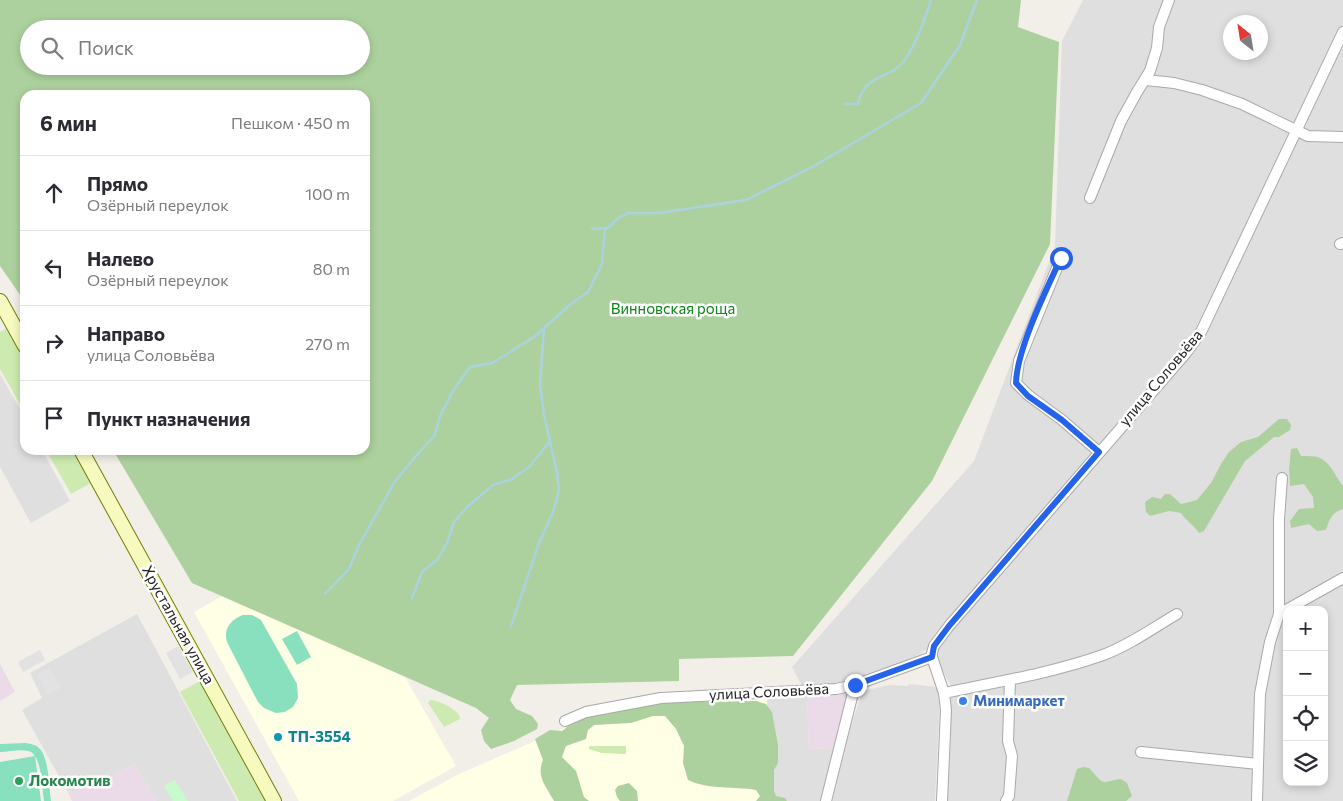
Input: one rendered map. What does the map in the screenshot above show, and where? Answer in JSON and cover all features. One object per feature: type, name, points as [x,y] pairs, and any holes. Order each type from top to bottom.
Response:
[{"type":"main road","points":[[0,301],[20,337]]},
{"type":"main road","name":"Хрустальная улица","points":[[84,455],[274,801]]},
{"type":"street","points":[[1090,198],[1121,122],[1137,92],[1146,80],[1157,48],[1159,27],[1169,0]]},
{"type":"street","name":"улица Соловьёва","points":[[565,721],[586,712],[661,698],[836,689],[855,685],[932,657],[934,646],[949,626],[1186,353],[1201,332],[1343,32]]},
{"type":"street","points":[[1146,80],[1174,83],[1226,98],[1308,136],[1343,137]]},
{"type":"street","points":[[1061,258],[1019,361],[1016,383],[1028,396],[1062,420],[1099,452]]},
{"type":"street","points":[[1257,801],[1260,694],[1270,642],[1279,614],[1279,519],[1282,478]]},
{"type":"street","points":[[1279,614],[1343,578]]},
{"type":"street","points":[[944,693],[1069,666],[1130,643],[1177,614]]},
{"type":"street","points":[[932,657],[944,693],[946,710],[942,801]]},
{"type":"street","points":[[1006,801],[1009,796],[1012,756],[1008,741],[1010,680]]},
{"type":"street","points":[[826,801],[855,685]]},
{"type":"street","points":[[1141,752],[1258,764]]},
{"type":"shaded area","points":[[1083,0],[1343,0],[1343,801],[947,801],[951,686],[930,647],[881,673],[851,683],[803,688],[792,667],[974,461],[1055,246],[1062,41]]},
{"type":"shaded area","points":[[0,374],[20,409],[20,455],[45,455],[70,501],[31,523],[0,467]]},
{"type":"shaded area","points":[[233,590],[397,663],[456,766],[393,801],[299,801],[194,612]]},
{"type":"shaded area","points":[[137,614],[237,801],[156,801],[135,764],[98,784],[90,782],[69,794],[22,710],[42,698],[30,673]]},
{"type":"shaded area","points":[[178,646],[193,672],[180,679],[166,653]]},
{"type":"shaded area","points":[[40,650],[45,660],[23,672],[18,662]]},
{"type":"shaded area","points":[[0,664],[15,692],[0,701]]},
{"type":"shaded area","points":[[49,668],[61,688],[48,695],[37,674]]},
{"type":"shaded area","points":[[909,684],[937,687],[940,703],[935,801],[832,801],[850,728],[863,691],[889,685],[908,686]]},
{"type":"shaded area","points":[[848,693],[836,748],[809,749],[807,695]]},
{"type":"shaded area","points":[[807,695],[809,749],[836,748],[822,801],[770,801],[767,697]]},
{"type":"shaded area","points":[[767,697],[770,801],[409,801],[457,775],[587,718],[674,703]]},
{"type":"shaded area","points":[[135,764],[156,801],[72,801],[69,794],[90,782],[98,784]]},
{"type":"green space","name":"Винновская роща","points":[[0,0],[1021,0],[1018,27],[1059,42],[1050,244],[932,481],[793,656],[679,659],[679,681],[517,685],[510,700],[516,709],[532,716],[538,724],[537,729],[514,741],[491,749],[484,741],[481,730],[489,718],[476,708],[192,583],[116,455],[370,455],[370,90],[20,90],[20,295],[0,266]]},
{"type":"green space","points":[[7,328],[20,351],[20,404],[0,369],[0,332]]},
{"type":"green space","points":[[1279,419],[1287,419],[1291,425],[1290,430],[1279,437],[1274,437],[1245,461],[1204,531],[1199,533],[1181,513],[1169,511],[1150,516],[1146,512],[1145,502],[1152,497],[1161,499],[1165,494],[1170,494],[1181,504],[1197,500],[1211,483],[1229,452],[1241,442],[1258,437]]},
{"type":"green space","points":[[1297,448],[1301,456],[1318,457],[1326,462],[1343,486],[1343,509],[1336,512],[1328,523],[1326,530],[1317,531],[1309,524],[1291,528],[1290,521],[1299,509],[1314,508],[1313,497],[1304,484],[1290,486],[1291,449]]},
{"type":"green space","points":[[49,455],[77,455],[91,483],[71,494]]},
{"type":"green space","points":[[243,615],[252,615],[261,620],[297,684],[298,698],[293,707],[285,712],[276,713],[264,708],[258,702],[228,644],[226,634],[228,626]]},
{"type":"green space","points":[[297,631],[311,657],[297,665],[282,639]]},
{"type":"green space","points":[[201,682],[267,801],[239,801],[180,692]]},
{"type":"green space","points":[[430,700],[450,707],[459,715],[460,719],[444,727],[428,703]]},
{"type":"green space","points":[[756,701],[766,704],[772,712],[778,745],[778,763],[774,770],[774,791],[776,796],[785,798],[787,801],[756,801],[760,796],[756,790],[713,787],[688,780],[683,763],[684,746],[676,729],[665,716],[653,716],[631,723],[594,725],[588,730],[586,739],[566,746],[562,757],[576,771],[584,797],[589,801],[554,801],[541,776],[543,760],[535,739],[550,730],[562,731],[580,717],[668,702]]},
{"type":"green space","points":[[26,743],[34,745],[43,754],[47,766],[51,801],[44,801],[39,765],[33,753],[21,750],[0,752],[0,744]]},
{"type":"green space","points":[[589,746],[626,746],[626,754],[602,753],[589,749]]},
{"type":"green space","name":"Локомотив","points":[[35,756],[41,801],[0,801],[0,762]]},
{"type":"green space","points":[[1089,768],[1103,782],[1121,779],[1127,783],[1132,796],[1126,801],[1067,801],[1077,769]]},
{"type":"green space","points":[[175,780],[188,801],[173,801],[164,786]]},
{"type":"green space","points":[[629,783],[637,791],[638,801],[620,801],[615,790],[618,786]]},
{"type":"waterway","points":[[844,104],[858,104],[861,94],[866,87],[898,67],[904,61],[923,24],[931,0]]},
{"type":"waterway","points":[[592,229],[608,228],[618,218],[628,213],[659,213],[746,200],[814,166],[921,103],[960,45],[977,0]]},
{"type":"waterway","points":[[325,594],[349,569],[359,545],[394,483],[435,435],[440,416],[453,391],[470,367],[492,363],[534,337],[571,304],[588,292],[602,264],[605,229]]},
{"type":"waterway","points":[[511,626],[559,491],[540,384],[544,328]]},
{"type":"waterway","points":[[412,598],[422,572],[438,559],[447,543],[454,522],[467,507],[493,485],[512,479],[529,467],[550,441]]},
{"type":"place","name":"Минимаркет","points":[[963,701]]},
{"type":"place","name":"ТП-3554","points":[[278,737]]},
{"type":"place","name":"Локомотив","points":[[19,781]]},
{"type":"route","points":[[855,685],[932,657],[934,646],[949,626],[1099,452],[1062,420],[1028,396],[1016,383],[1016,372],[1030,330],[1061,258]]}]
